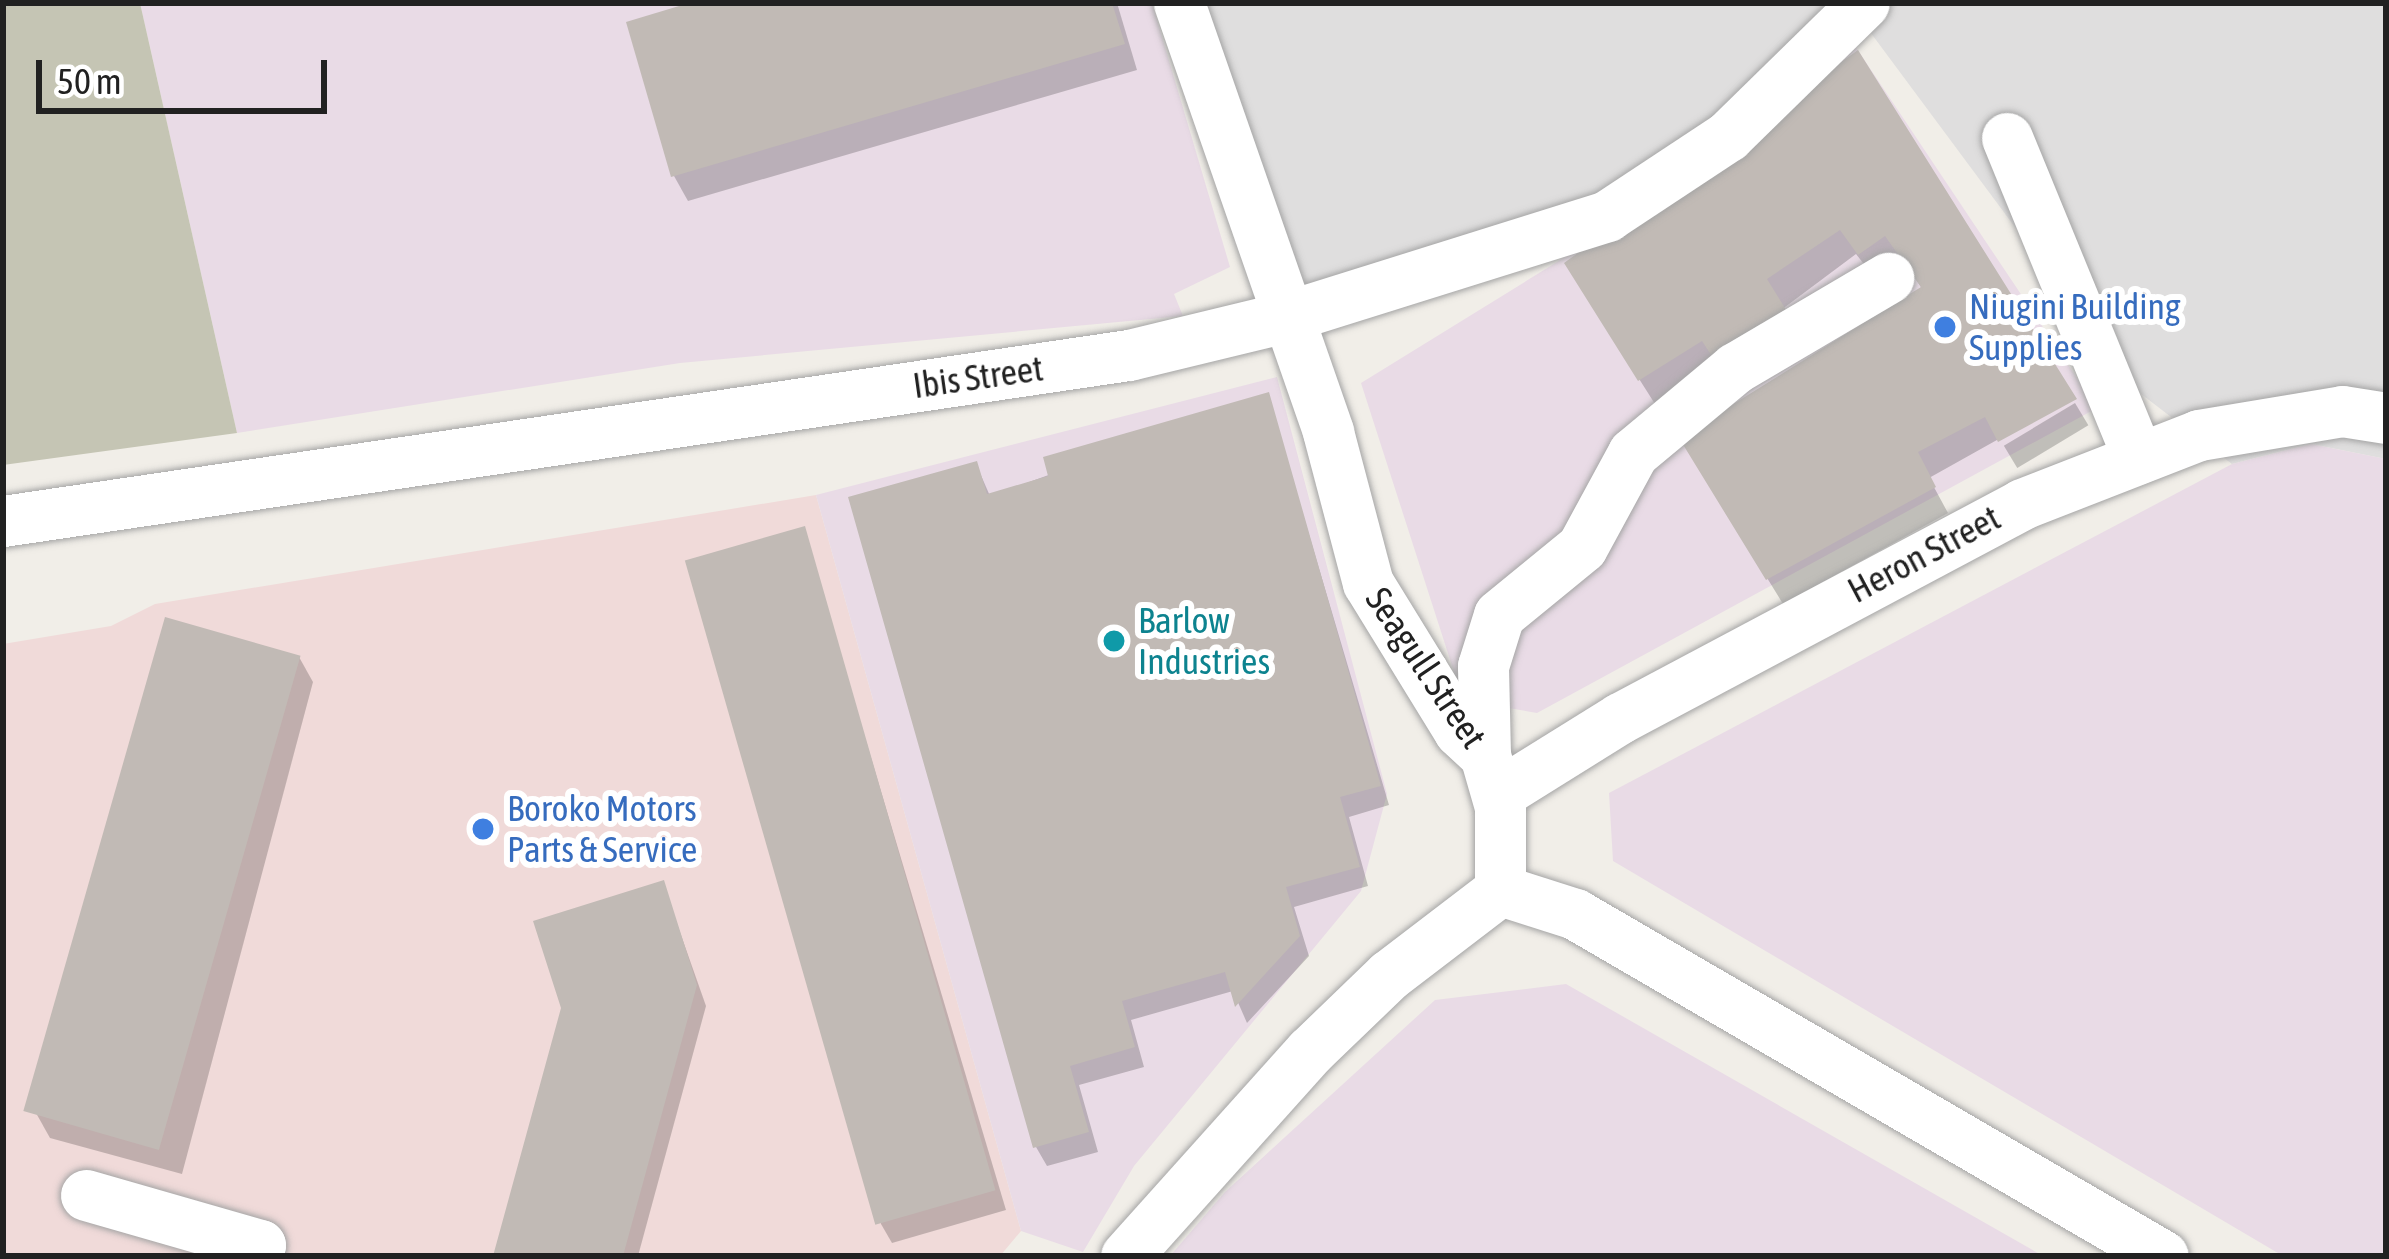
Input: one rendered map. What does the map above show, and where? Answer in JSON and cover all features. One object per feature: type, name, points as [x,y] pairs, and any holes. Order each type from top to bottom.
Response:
[{"type":"street","name":"Seagull Street","points":[[1179,3],[1282,318],[1328,432],[1367,583],[1459,731],[1492,775],[1500,890]]},
{"type":"street","name":"Ibis Street","points":[[3,521],[1129,355],[1282,318],[1607,216],[1728,136],[1864,3]]},
{"type":"street","points":[[2007,138],[2138,458]]},
{"type":"street","points":[[1492,775],[1484,665],[1498,616],[1582,547],[1633,453],[1735,368],[1888,278]]},
{"type":"street","name":"Heron Street","points":[[1492,775],[1620,718],[1909,560],[2138,458],[2270,421],[2342,411],[2386,418]]},
{"type":"street","points":[[1126,1256],[1310,1051],[1389,975],[1500,890],[1593,924],[2163,1256]]},
{"type":"street","points":[[86,1195],[260,1245],[256,1256]]},
{"type":"shaded area","points":[[3,3],[140,3],[237,433],[3,465]]},
{"type":"shaded area","points":[[140,3],[1152,3],[1230,267],[1174,294],[1183,316],[680,363],[237,433]]},
{"type":"shaded area","points":[[1179,3],[2386,3],[2386,459],[2311,444],[2232,464],[2136,390],[1856,13],[1607,216],[1282,318]]},
{"type":"shaded area","points":[[1855,46],[2097,408],[1537,713],[1463,700],[1361,383],[1557,262]]},
{"type":"shaded area","name":"Barlow Industries","points":[[1277,377],[1387,794],[1361,891],[1134,1166],[1083,1252],[1021,1231],[816,495]]},
{"type":"shaded area","points":[[2311,444],[2386,459],[2386,1256],[2283,1256],[1613,861],[1609,793],[2232,464]]},
{"type":"shaded area","name":"Boroko Motors Parts & Service","points":[[816,495],[1021,1231],[1000,1256],[3,1256],[3,644],[111,626],[155,604]]},
{"type":"shaded area","points":[[1566,984],[2043,1256],[1170,1256],[1225,1192],[1435,1000]]},
{"type":"building","points":[[689,3],[1112,3],[1125,44],[671,177],[626,22]]},
{"type":"building","name":"Niugini Building Supplies","points":[[1858,50],[2077,399],[1998,442],[1985,417],[1918,452],[1936,487],[1766,580],[1679,438],[1921,287],[1885,236],[1858,255],[1840,230],[1767,279],[1788,313],[1715,361],[1702,341],[1638,381],[1564,263]]},
{"type":"building","name":"Barlow Industries","points":[[1269,392],[1381,786],[1340,797],[1360,867],[1286,887],[1300,936],[1235,1007],[1225,972],[1122,1001],[1135,1047],[1070,1066],[1089,1132],[1033,1148],[848,497],[977,461],[987,494],[1048,476],[1043,457]]},
{"type":"building","points":[[805,526],[995,1190],[875,1225],[685,560]]},
{"type":"building","points":[[165,617],[301,656],[159,1150],[23,1111]]},
{"type":"building","points":[[664,880],[697,985],[623,1256],[493,1256],[561,1008],[533,921]]},
{"type":"place","name":"Niugini Building Supplies","points":[[1945,327]]},
{"type":"place","name":"Barlow Industries","points":[[1114,641]]},
{"type":"place","name":"Boroko Motors Parts & Service","points":[[483,829]]}]
